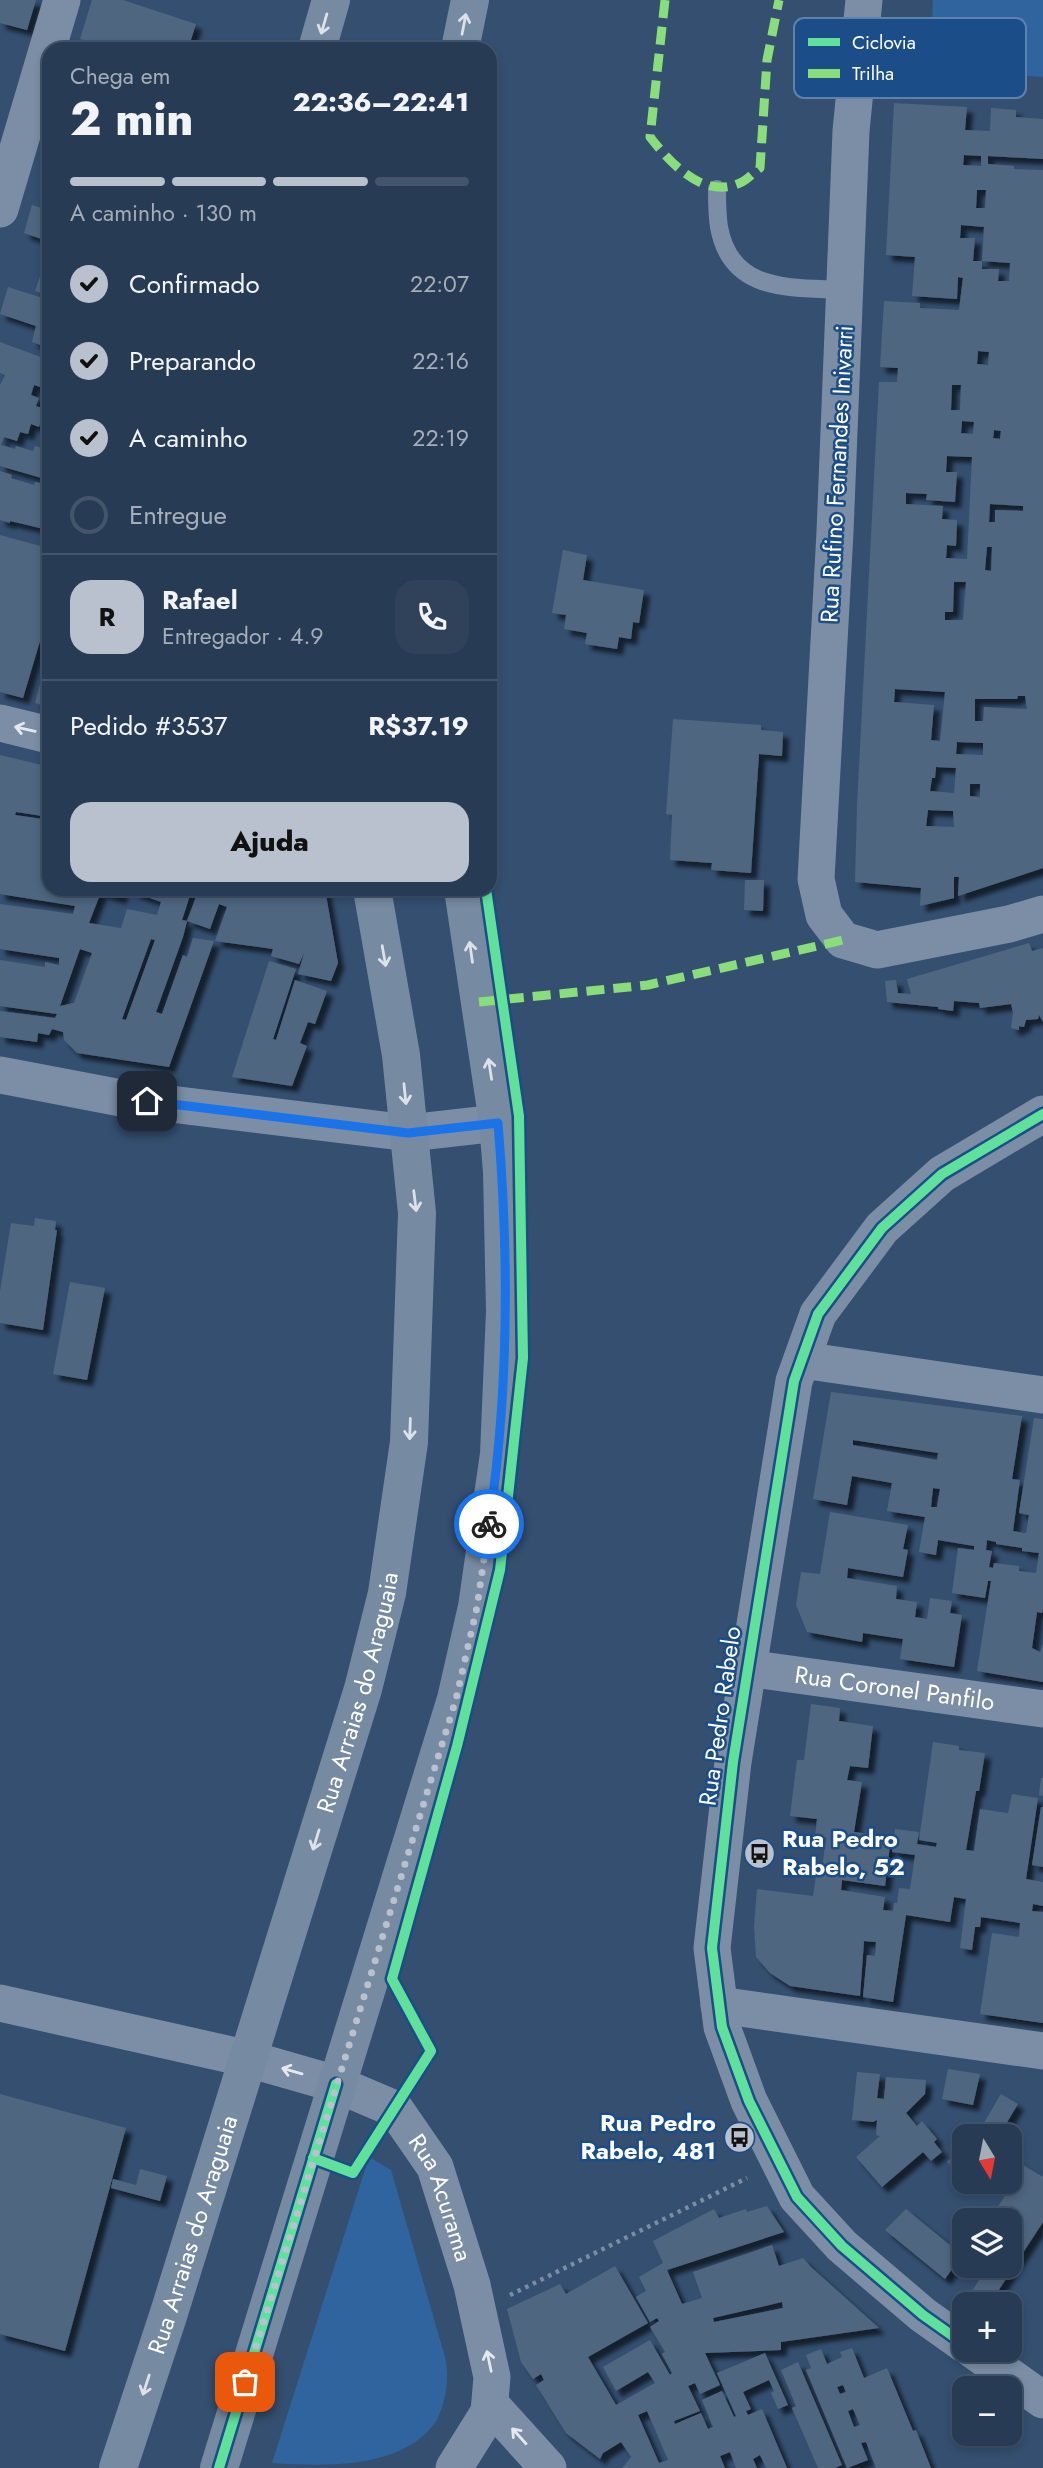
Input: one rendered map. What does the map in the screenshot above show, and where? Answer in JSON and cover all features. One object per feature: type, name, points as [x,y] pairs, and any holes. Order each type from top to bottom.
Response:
[{"type":"main road","points":[[319,42],[331,0]]},
{"type":"main road","points":[[461,42],[470,0]]},
{"type":"main road","name":"Rua Arraias do Araguaia","points":[[118,2468],[249,2059],[363,1689],[387,1593],[409,1442],[417,1213],[401,1055],[373,896]]},
{"type":"main road","points":[[219,2468],[456,1699],[477,1607],[499,1454],[505,1270],[498,1123],[464,896]]},
{"type":"street","points":[[50,42],[62,0]]},
{"type":"street","name":"Rua Rufino Fernandes Inivarri","points":[[862,18],[864,0]]},
{"type":"street","points":[[0,209],[42,67]]},
{"type":"street","name":"Rua Rufino Fernandes Inivarri","points":[[854,98],[836,519],[816,879],[824,915],[843,940],[877,950],[1009,925],[1043,914]]},
{"type":"street","points":[[0,723],[42,733]]},
{"type":"street","points":[[0,1075],[121,1098],[408,1133],[498,1123]]},
{"type":"street","name":"Rua Pedro Rabelo","points":[[952,2336],[923,2315],[842,2246],[797,2197],[749,2101],[722,2026],[712,1948],[733,1762],[794,1381],[818,1314],[882,1228],[942,1174],[1043,1114]]},
{"type":"street","points":[[802,1360],[1043,1395]]},
{"type":"street","name":"Rua Coronel Panfilo","points":[[747,1668],[1043,1709]]},
{"type":"street","name":"Rua Acurama","points":[[0,2003],[249,2059],[336,2084],[395,2109],[435,2167],[478,2311],[492,2376],[489,2412],[454,2468]]},
{"type":"street","points":[[719,2005],[1043,2051]]},
{"type":"street","points":[[990,2362],[1043,2400]]},
{"type":"street","points":[[490,2404],[548,2468]]},
{"type":"lane","points":[[717,188],[719,227],[729,257],[749,276],[774,286],[845,290]]},
{"type":"path","points":[[478,2311],[779,2162]]},
{"type":"shaded area","points":[[933,0],[1043,0],[1043,77],[1026,76],[1026,18],[932,18]]},
{"type":"shaded area","points":[[369,2157],[391,2170],[445,2357],[447,2381],[443,2405],[437,2420],[423,2436],[406,2448],[386,2456],[342,2464],[272,2463]]},
{"type":"building","points":[[0,0],[36,0],[27,30],[0,23]]},
{"type":"building","points":[[92,0],[123,0],[196,24],[190,42],[89,42],[80,39]]},
{"type":"building","points":[[894,103],[967,107],[965,130],[990,131],[991,108],[1016,110],[1016,117],[1043,119],[1043,159],[988,156],[988,164],[1014,166],[1014,169],[1043,170],[1043,868],[958,896],[959,877],[954,877],[954,898],[920,906],[921,888],[855,882],[879,382],[897,382],[898,368],[880,367],[884,301],[920,303],[920,308],[959,310],[963,278],[958,277],[957,299],[912,296],[915,257],[886,255]],"holes":[[[964,155],[981,156],[981,166],[963,165]],[[977,190],[986,190],[985,208],[976,208]],[[961,225],[984,227],[982,261],[973,261],[975,238],[960,238]],[[982,261],[1010,263],[1009,281],[998,281],[999,269],[982,269]],[[978,351],[989,352],[988,365],[977,364]],[[952,385],[961,385],[960,410],[951,410]],[[962,421],[974,422],[973,434],[961,433]],[[994,430],[1001,431],[1000,439],[993,438]],[[947,456],[972,457],[967,559],[946,558],[947,545],[956,546],[957,520],[942,519],[943,506],[906,504],[906,493],[927,494],[926,500],[955,502],[957,472],[946,472]],[[990,504],[1023,506],[1023,511],[995,510],[995,522],[989,522]],[[987,547],[992,547],[991,571],[985,570]],[[954,582],[966,582],[963,620],[945,620],[945,612],[953,612]],[[895,689],[945,692],[940,741],[931,740],[934,705],[894,702]],[[1018,696],[1025,696],[1027,709],[984,707],[983,721],[975,721],[975,699],[1017,699]],[[957,742],[983,743],[983,755],[956,754]],[[936,767],[956,768],[954,793],[930,791]],[[970,784],[980,784],[980,797],[970,796]],[[928,810],[953,811],[954,827],[926,826]]]},
{"type":"building","points":[[32,205],[42,208],[42,239],[24,233]]},
{"type":"building","points":[[42,271],[42,293],[35,291]]},
{"type":"building","points":[[8,287],[42,298],[42,346],[32,342],[36,326],[0,314]]},
{"type":"building","points":[[0,342],[42,357],[42,388],[34,385],[31,395],[39,398],[36,406],[42,408],[39,427],[31,424],[28,434],[20,432],[17,441],[4,437],[1,445],[33,451],[35,446],[42,448],[42,478],[0,466],[0,385],[5,375],[0,373]]},
{"type":"building","points":[[0,471],[12,475],[11,478],[34,485],[35,482],[42,484],[42,529],[0,520]]},
{"type":"building","points":[[0,535],[42,546],[42,634],[23,698],[0,692]]},
{"type":"building","points":[[563,550],[587,555],[583,580],[644,590],[639,623],[633,622],[631,639],[619,637],[617,649],[585,644],[587,633],[564,629],[566,615],[552,613]]},
{"type":"building","points":[[42,677],[42,705],[35,703]]},
{"type":"building","points":[[673,719],[761,725],[761,730],[783,732],[782,756],[759,754],[751,873],[711,870],[712,863],[670,860],[672,815],[666,814]]},
{"type":"building","points":[[0,755],[42,765],[42,816],[16,812],[15,815],[42,819],[42,896],[99,896],[89,923],[121,928],[127,909],[157,915],[161,902],[144,896],[190,896],[182,920],[187,921],[183,937],[156,1012],[162,1014],[183,955],[187,957],[193,938],[214,941],[169,1067],[77,1053],[64,1040],[63,1032],[52,1029],[49,1035],[38,1033],[37,1042],[0,1037],[0,1011],[55,1018],[57,1014],[0,1006],[0,960],[45,967],[45,962],[59,965],[59,958],[0,949],[0,904],[73,914],[75,906],[0,894]],"holes":[[[151,939],[155,940],[126,1020],[122,1019]],[[80,949],[92,953],[74,1003],[60,1006]]]},
{"type":"building","points":[[745,880],[764,880],[763,911],[744,910]]},
{"type":"building","points":[[196,896],[326,896],[338,963],[331,981],[298,974],[304,953],[299,964],[271,956],[273,949],[215,941],[227,907],[219,904],[210,929],[187,921]]},
{"type":"building","points":[[1029,943],[1032,951],[1043,948],[1043,1022],[1039,1015],[1038,1019],[1026,1020],[1024,1027],[1019,1026],[1019,1030],[1011,1028],[1011,1004],[980,1008],[979,1003],[954,1001],[953,1011],[887,1002],[885,981],[896,980],[898,993],[911,994],[907,979]]},
{"type":"building","points":[[269,961],[296,969],[273,1039],[276,1040],[295,980],[327,991],[315,1024],[308,1022],[300,1043],[307,1046],[292,1086],[232,1077]]},
{"type":"building","points":[[35,1218],[56,1221],[57,1230],[43,1330],[0,1323],[0,1291],[11,1223],[34,1226]]},
{"type":"building","points":[[70,1282],[105,1288],[87,1380],[53,1374]]},
{"type":"building","points":[[831,1392],[1022,1416],[1012,1479],[1020,1480],[1013,1531],[1026,1533],[1029,1515],[1019,1513],[1034,1418],[1043,1419],[1043,1609],[1042,1613],[1037,1612],[1032,1648],[1040,1652],[1043,1644],[1043,1682],[977,1671],[991,1581],[988,1581],[985,1598],[952,1593],[958,1548],[974,1550],[974,1546],[938,1540],[936,1555],[919,1552],[925,1517],[887,1511],[892,1483],[852,1476],[847,1505],[813,1499]],"holes":[[[853,1440],[938,1453],[937,1460],[853,1445]],[[933,1488],[940,1489],[937,1507],[931,1507]],[[987,1540],[1022,1548],[1022,1551],[1039,1553],[1036,1573],[1019,1571],[1019,1566],[994,1563],[993,1568],[989,1567],[992,1551],[986,1550]]]},
{"type":"building","points":[[830,1512],[908,1525],[903,1549],[908,1550],[903,1577],[848,1568],[847,1578],[897,1586],[896,1599],[917,1602],[915,1617],[927,1619],[930,1598],[952,1601],[950,1613],[962,1615],[954,1667],[900,1659],[903,1639],[863,1633],[862,1642],[807,1632],[796,1605],[801,1572],[820,1574]]},
{"type":"building","points":[[811,1704],[840,1708],[839,1721],[873,1726],[868,1768],[850,1766],[847,1780],[862,1782],[854,1832],[891,1837],[885,1886],[842,1880],[841,1890],[885,1897],[883,1910],[893,1911],[899,1888],[910,1889],[915,1855],[892,1852],[895,1829],[919,1832],[917,1844],[936,1847],[937,1843],[919,1840],[933,1742],[959,1746],[959,1750],[985,1753],[966,1850],[974,1851],[980,1809],[1008,1813],[1012,1794],[1038,1798],[1026,1879],[1043,1882],[1043,1906],[1033,1904],[1032,1911],[1043,1912],[1043,2023],[980,2014],[992,1933],[1019,1937],[1020,1923],[981,1917],[980,1927],[975,1927],[972,1950],[960,1948],[966,1899],[954,1897],[950,1922],[906,1915],[893,2002],[863,1997],[867,1955],[875,1956],[876,1942],[864,1941],[860,1996],[790,1986],[770,1973],[756,1957],[754,1926],[757,1889],[813,1896],[816,1876],[821,1877],[826,1838],[815,1837],[817,1819],[790,1816],[797,1760],[804,1760]]},
{"type":"building","points":[[1043,1778],[1043,1796],[1039,1795]]},
{"type":"building","points":[[1043,1807],[1043,1867],[1032,1865]]},
{"type":"building","points":[[948,2069],[980,2074],[973,2105],[942,2099]]},
{"type":"building","points":[[857,2072],[880,2074],[877,2098],[884,2099],[886,2077],[926,2080],[925,2094],[906,2113],[917,2126],[922,2121],[937,2139],[934,2142],[942,2152],[931,2161],[923,2152],[882,2187],[856,2157],[880,2136],[876,2135],[877,2120],[852,2120]]},
{"type":"building","points":[[0,2094],[126,2128],[65,2351],[0,2334]]},
{"type":"building","points":[[1001,2094],[1018,2104],[1006,2124],[983,2124]]},
{"type":"building","points":[[1022,2164],[1043,2177],[1043,2222],[1022,2254],[1022,2208],[997,2208],[1006,2194],[1022,2194]]},
{"type":"building","points":[[140,2169],[167,2176],[160,2201],[111,2188],[113,2179],[136,2185]]},
{"type":"building","points":[[767,2206],[784,2232],[667,2270],[682,2304],[702,2298],[693,2272],[772,2245],[779,2266],[803,2258],[879,2328],[781,2342],[781,2350],[705,2353],[720,2385],[700,2394],[695,2383],[688,2386],[700,2411],[674,2421],[675,2424],[701,2413],[708,2429],[713,2427],[702,2400],[722,2391],[734,2417],[736,2416],[717,2373],[765,2353],[788,2405],[778,2409],[769,2380],[743,2392],[751,2409],[746,2411],[748,2415],[762,2409],[787,2468],[766,2468],[760,2455],[753,2459],[757,2468],[736,2468],[730,2452],[720,2456],[725,2468],[622,2468],[631,2457],[621,2442],[603,2453],[600,2459],[566,2433],[536,2385],[544,2380],[541,2374],[533,2379],[521,2362],[507,2309],[560,2284],[566,2294],[615,2266],[648,2323],[588,2357],[616,2405],[655,2383],[648,2372],[616,2391],[603,2367],[650,2340],[670,2375],[672,2373],[662,2354],[665,2352],[650,2327],[659,2321],[657,2318],[650,2322],[636,2297],[646,2291],[639,2277],[663,2263],[653,2241],[714,2209],[719,2218],[746,2209],[747,2212]],"holes":[[[782,2302],[783,2308],[714,2322],[713,2318]],[[647,2411],[668,2460],[659,2463],[638,2415]]]},
{"type":"building","points":[[906,2209],[952,2247],[952,2269],[945,2279],[885,2230]]},
{"type":"building","points":[[980,2278],[1007,2278],[997,2292],[972,2292]]},
{"type":"building","points":[[852,2348],[864,2378],[887,2368],[931,2468],[876,2468],[866,2442],[861,2443],[868,2460],[847,2468],[806,2370],[811,2368],[806,2355],[821,2349],[827,2364],[842,2357],[840,2352]],"holes":[[[843,2385],[846,2392],[840,2394],[837,2387]],[[853,2409],[860,2425],[854,2427],[848,2411]]]},
{"type":"building","points":[[798,2362],[842,2465],[835,2468],[818,2468],[792,2408],[796,2406],[781,2370]]},
{"type":"marked path","points":[[665,0],[650,137],[668,158],[690,177],[715,187],[728,187],[742,182],[760,168],[767,60],[779,0]]},
{"type":"marked path","points":[[479,1002],[648,985],[843,940]]},
{"type":"cycle path","points":[[313,2158],[353,2173],[431,2051],[392,1979],[457,1746],[500,1570],[523,1358],[519,1116],[487,896]]},
{"type":"cycle path","points":[[952,2336],[923,2315],[842,2246],[797,2197],[749,2101],[722,2027],[712,1948],[733,1762],[794,1381],[818,1314],[882,1228],[942,1174],[1043,1114]]},
{"type":"cycle path","points":[[219,2468],[336,2084]]},
{"type":"way so far","points":[[245,2382],[456,1699],[477,1607],[489,1524]]},
{"type":"place","name":"Rua Pedro Rabelo, 52","points":[[759,1853]]},
{"type":"place","name":"Rua Pedro Rabelo, 481","points":[[739,2137]]},
{"type":"route","points":[[147,1101],[408,1133],[498,1123],[503,1196],[505,1311],[499,1454],[489,1524]]}]
